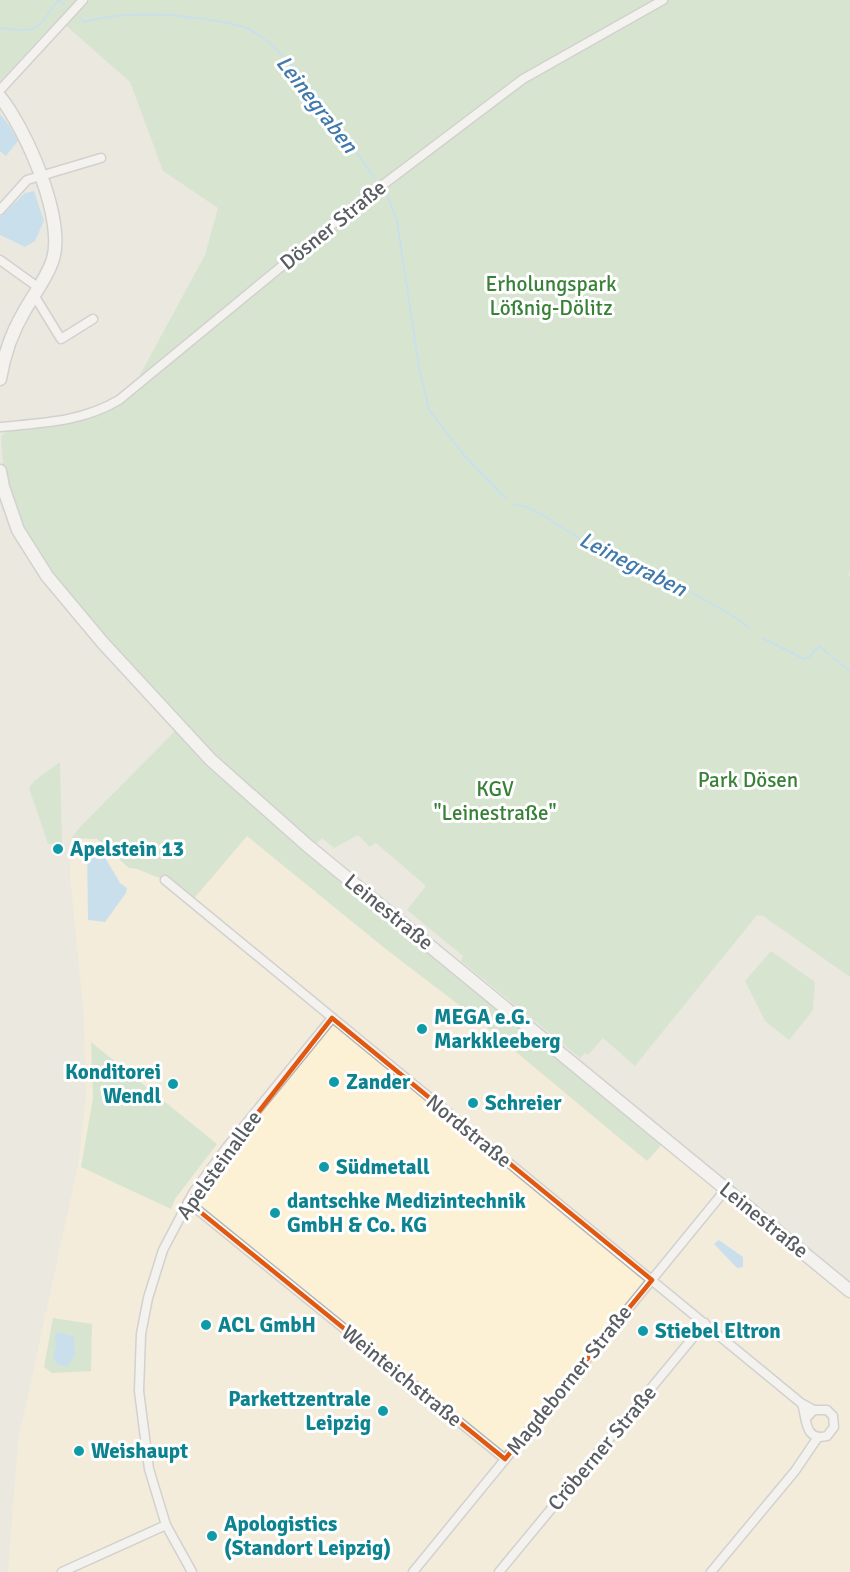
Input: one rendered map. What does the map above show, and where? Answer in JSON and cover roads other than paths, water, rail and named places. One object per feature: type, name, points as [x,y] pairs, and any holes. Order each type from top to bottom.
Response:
[{"type":"main road","points":[[0,96],[22,129],[40,176],[52,213],[56,244],[52,262],[14,332],[0,378]]},
{"type":"main road","name":"Leinestraße","points":[[0,471],[3,488],[18,530],[46,576],[110,651],[210,760],[308,846],[850,1291]]},
{"type":"street","points":[[0,90],[83,0]]},
{"type":"street","name":"Dösner Straße","points":[[0,427],[73,419],[102,410],[119,400],[355,206],[523,79],[663,0]]},
{"type":"street","points":[[0,210],[27,180],[101,158]]},
{"type":"street","points":[[0,260],[36,292],[61,339],[93,319]]},
{"type":"street","name":"Nordstraße","points":[[165,880],[802,1404],[814,1410],[827,1410],[834,1420],[834,1427],[830,1433],[818,1437],[795,1471],[711,1572]]},
{"type":"street","name":"Apelsteinallee","points":[[192,1572],[166,1525],[149,1469],[139,1391],[141,1334],[148,1298],[162,1250],[188,1202],[227,1147],[332,1018]]},
{"type":"street","name":"Magdeborner Straße","points":[[413,1572],[726,1189]]},
{"type":"street","name":"Weinteichstraße","points":[[188,1202],[505,1459]]},
{"type":"street","name":"Cröberner Straße","points":[[499,1572],[705,1323]]},
{"type":"street","name":"Nordstraße","points":[[802,1404],[807,1417],[807,1429],[818,1437]]},
{"type":"street","points":[[807,1417],[814,1410]]},
{"type":"street","points":[[62,1572],[166,1525]]},
{"type":"water","points":[[0,114],[18,141],[6,156],[0,151]]},
{"type":"water","points":[[34,191],[44,221],[35,241],[25,247],[0,235],[0,217],[25,193]]},
{"type":"water","points":[[87,845],[100,849],[120,883],[127,888],[126,893],[105,922],[88,920]]},
{"type":"water","points":[[719,1240],[743,1257],[743,1267],[737,1268],[714,1244]]},
{"type":"water","points":[[58,1332],[74,1336],[75,1355],[67,1367],[57,1364],[53,1359],[56,1345],[54,1337]]},
{"type":"waterway","name":"Leinegraben","points":[[0,28],[30,30],[40,24],[58,0],[64,4]]},
{"type":"waterway","name":"Leinegraben","points":[[80,18],[84,22],[123,15],[162,15],[218,21],[246,28],[264,39],[300,73],[375,179]]},
{"type":"waterway","name":"Leinegraben","points":[[383,191],[389,199],[397,221],[419,367],[429,410],[464,455],[506,499]]},
{"type":"waterway","name":"Leinegraben","points":[[514,505],[524,506],[541,514],[580,539],[664,577],[735,617],[749,628]]},
{"type":"waterway","name":"Leinegraben","points":[[764,639],[804,659],[808,658],[819,646],[829,654]]},
{"type":"waterway","name":"Leinegraben","points":[[831,656],[850,671]]},
{"type":"place","name":"Apelstein 13","points":[[58,849]]},
{"type":"place","name":"MEGA e.G. Markkleeberg","points":[[422,1029]]},
{"type":"place","name":"Zander","points":[[334,1082]]},
{"type":"place","name":"Konditorei Wendl","points":[[173,1084]]},
{"type":"place","name":"Schreier","points":[[473,1103]]},
{"type":"place","name":"Südmetall","points":[[324,1167]]},
{"type":"place","name":"dantschke Medizintechnik GmbH & Co. KG","points":[[275,1213]]},
{"type":"place","name":"ACL GmbH","points":[[206,1325]]},
{"type":"place","name":"Stiebel Eltron","points":[[643,1331]]},
{"type":"place","name":"Parkettzentrale Leipzig","points":[[383,1411]]},
{"type":"place","name":"Weishaupt","points":[[79,1451]]},
{"type":"place","name":"Apologistics (Standort Leipzig)","points":[[212,1536]]},
{"type":"park label","name":"Erholungspark Lößnig-Dölitz","points":[[551,296]]},
{"type":"park label","name":"Park Dösen","points":[[748,780]]},
{"type":"park label","name":"KGV \"Leinestraße\"","points":[[495,801]]}]
